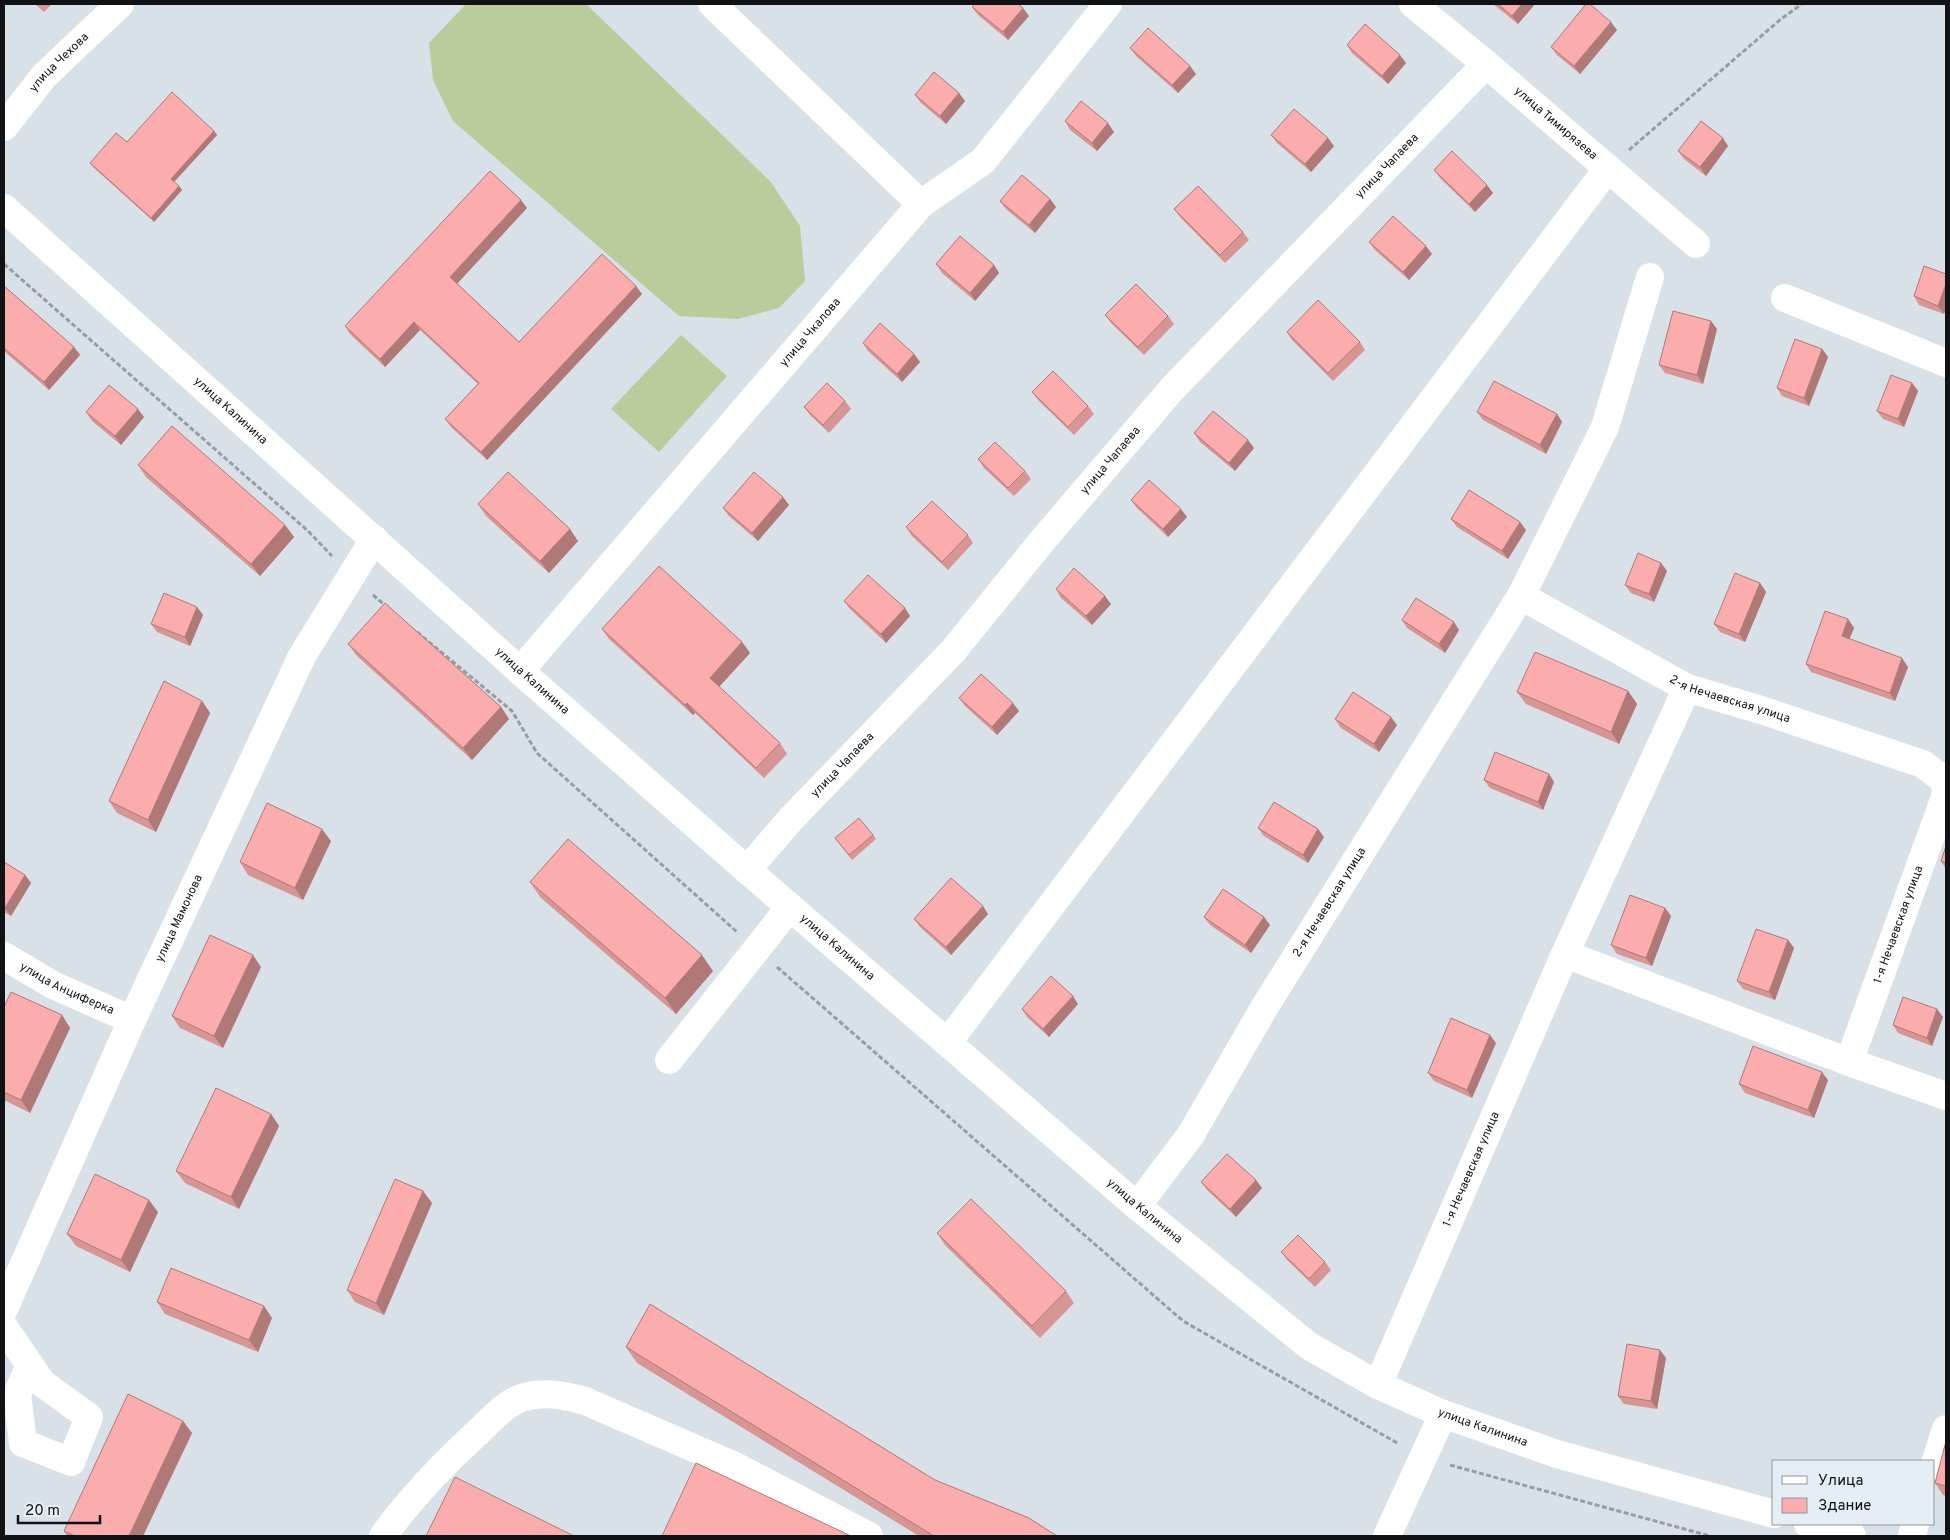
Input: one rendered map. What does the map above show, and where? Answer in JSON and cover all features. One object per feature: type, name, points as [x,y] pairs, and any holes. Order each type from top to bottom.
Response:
[{"type":"street","name":"улица Чехова","points":[[4,127],[44,76],[120,4]]},
{"type":"street","points":[[712,4],[921,204]]},
{"type":"street","name":"улица Чкалова","points":[[520,671],[921,204],[983,161],[1108,4]]},
{"type":"street","name":"улица Тимирязева","points":[[1413,4],[1696,244]]},
{"type":"street","name":"улица Чапаева","points":[[747,870],[790,820],[953,651],[1042,541],[1172,389],[1486,64]]},
{"type":"street","points":[[948,1042],[1608,168]]},
{"type":"street","name":"улица Калинина","points":[[4,208],[520,671],[747,870],[1137,1206],[1309,1346],[1378,1385],[1443,1414],[1557,1454],[1772,1513]]},
{"type":"street","name":"2-я Нечаевская улица","points":[[1137,1206],[1190,1136],[1264,1008],[1521,596],[1605,427],[1650,277]]},
{"type":"street","points":[[1785,298],[1946,362]]},
{"type":"street","name":"улица Мамонова","points":[[4,1309],[132,1020],[302,656],[374,539]]},
{"type":"street","name":"2-я Нечаевская улица","points":[[1521,596],[1687,688],[1761,710],[1923,764],[1946,782]]},
{"type":"street","name":"1-я Нечаевская улица","points":[[1378,1385],[1565,954],[1687,688]]},
{"type":"street","name":"1-я Нечаевская улица","points":[[1849,1062],[1946,797],[1946,786]]},
{"type":"street","points":[[669,1060],[790,907]]},
{"type":"street","points":[[1565,954],[1849,1062],[1946,1096]]},
{"type":"street","name":"улица Анциферка","points":[[4,956],[53,985],[132,1020]]},
{"type":"street","points":[[4,1327],[30,1365]]},
{"type":"street","points":[[383,1536],[445,1463],[502,1409],[521,1398],[542,1394],[563,1394],[603,1408],[733,1465],[869,1536]]},
{"type":"street","points":[[1387,1536],[1443,1414]]},
{"type":"street","points":[[1935,1463],[1946,1429]]},
{"type":"street","points":[[1812,1525],[1852,1536]]},
{"type":"path","points":[[1608,168],[1802,4]]},
{"type":"path","points":[[4,264],[307,530]]},
{"type":"green space","points":[[466,4],[586,4],[771,182],[800,226],[805,281],[779,308],[738,319],[679,316],[453,121],[433,80],[429,43]]},
{"type":"green space","points":[[681,335],[727,376],[659,452],[611,409]]},
{"type":"building","points":[[975,4],[1018,4],[1023,8],[1003,32],[972,7]]},
{"type":"building","points":[[1498,4],[1522,4],[1512,16]]},
{"type":"building","points":[[1586,4],[1590,4],[1611,22],[1574,66],[1551,47]]},
{"type":"building","points":[[1365,24],[1400,55],[1382,76],[1347,45]]},
{"type":"building","points":[[1148,28],[1190,66],[1172,85],[1130,48]]},
{"type":"building","points":[[934,72],[959,93],[940,116],[915,95]]},
{"type":"building","points":[[172,92],[214,131],[171,179],[179,186],[151,218],[90,163],[116,133],[127,142]]},
{"type":"building","points":[[1081,101],[1108,123],[1092,143],[1065,121]]},
{"type":"building","points":[[1294,109],[1328,138],[1305,164],[1271,135]]},
{"type":"building","points":[[1701,121],[1723,138],[1700,167],[1678,151]]},
{"type":"building","points":[[1452,151],[1487,185],[1469,204],[1434,170]]},
{"type":"building","points":[[490,171],[521,200],[450,277],[519,342],[602,254],[636,286],[481,452],[445,419],[479,383],[414,322],[380,359],[345,326]]},
{"type":"building","points":[[1022,175],[1050,199],[1029,225],[1000,201]]},
{"type":"building","points":[[1198,186],[1243,232],[1220,255],[1174,209]]},
{"type":"building","points":[[1393,216],[1426,246],[1403,272],[1369,242]]},
{"type":"building","points":[[960,236],[994,265],[970,293],[936,264]]},
{"type":"building","points":[[1924,266],[1946,274],[1946,284],[1938,306],[1914,296]]},
{"type":"building","points":[[1136,284],[1168,316],[1138,347],[1105,315]]},
{"type":"building","points":[[4,286],[74,347],[44,382],[4,348]]},
{"type":"building","points":[[1318,300],[1360,342],[1328,373],[1287,332]]},
{"type":"building","points":[[1673,311],[1711,321],[1697,375],[1659,365]]},
{"type":"building","points":[[880,323],[914,354],[897,374],[863,343]]},
{"type":"building","points":[[1795,339],[1822,349],[1804,398],[1777,388]]},
{"type":"building","points":[[1053,371],[1088,406],[1068,427],[1032,392]]},
{"type":"building","points":[[1891,375],[1912,383],[1898,419],[1877,411]]},
{"type":"building","points":[[1494,381],[1557,414],[1540,445],[1477,412]]},
{"type":"building","points":[[827,383],[845,401],[823,425],[804,407]]},
{"type":"building","points":[[109,385],[138,409],[115,436],[86,412]]},
{"type":"building","points":[[1213,411],[1248,440],[1229,463],[1194,433]]},
{"type":"building","points":[[172,426],[285,525],[251,564],[138,465]]},
{"type":"building","points":[[995,442],[1025,471],[1008,488],[978,459]]},
{"type":"building","points":[[508,472],[570,529],[540,561],[478,504]]},
{"type":"building","points":[[754,472],[783,497],[752,533],[723,508]]},
{"type":"building","points":[[1149,480],[1181,509],[1163,529],[1131,500]]},
{"type":"building","points":[[1469,490],[1520,522],[1502,551],[1451,519]]},
{"type":"building","points":[[932,501],[968,535],[942,562],[906,527]]},
{"type":"building","points":[[1638,553],[1661,563],[1649,594],[1625,585]]},
{"type":"building","points":[[659,566],[742,642],[710,678],[780,743],[756,768],[687,703],[685,705],[602,629]]},
{"type":"building","points":[[1074,568],[1105,596],[1086,616],[1056,589]]},
{"type":"building","points":[[1735,573],[1760,583],[1739,634],[1714,624]]},
{"type":"building","points":[[868,575],[905,608],[881,634],[844,601]]},
{"type":"building","points":[[164,593],[197,607],[185,637],[151,624]]},
{"type":"building","points":[[1416,598],[1454,622],[1439,644],[1402,620]]},
{"type":"building","points":[[385,603],[501,707],[463,748],[348,644]]},
{"type":"building","points":[[1825,611],[1848,619],[1842,636],[1902,658],[1890,693],[1806,664]]},
{"type":"building","points":[[1535,652],[1628,691],[1611,732],[1517,692]]},
{"type":"building","points":[[981,674],[1013,703],[992,727],[959,698]]},
{"type":"building","points":[[164,681],[202,701],[148,820],[109,801]]},
{"type":"building","points":[[1353,692],[1391,717],[1374,744],[1335,719]]},
{"type":"building","points":[[1495,752],[1549,774],[1538,802],[1484,780]]},
{"type":"building","points":[[1274,802],[1318,829],[1303,855],[1258,828]]},
{"type":"building","points":[[267,803],[322,829],[295,888],[240,862]]},
{"type":"building","points":[[859,818],[873,835],[849,855],[835,838]]},
{"type":"building","points":[[568,839],[702,955],[665,998],[530,882]]},
{"type":"building","points":[[1946,846],[1946,863],[1941,861]]},
{"type":"building","points":[[4,862],[25,875],[5,908],[4,907]]},
{"type":"building","points":[[951,878],[983,906],[946,947],[914,919]]},
{"type":"building","points":[[1223,889],[1264,917],[1245,945],[1204,917]]},
{"type":"building","points":[[1630,895],[1665,908],[1646,958],[1611,945]]},
{"type":"building","points":[[1756,929],[1788,940],[1769,992],[1737,981]]},
{"type":"building","points":[[210,935],[253,955],[214,1036],[172,1016]]},
{"type":"building","points":[[1051,976],[1073,996],[1043,1029],[1022,1009]]},
{"type":"building","points":[[11,992],[62,1015],[21,1100],[4,1092],[4,1007]]},
{"type":"building","points":[[1903,997],[1937,1009],[1927,1038],[1893,1025]]},
{"type":"building","points":[[1451,1018],[1490,1035],[1467,1090],[1428,1073]]},
{"type":"building","points":[[1753,1046],[1822,1072],[1808,1110],[1739,1084]]},
{"type":"building","points":[[216,1088],[271,1114],[231,1197],[176,1171]]},
{"type":"building","points":[[1227,1154],[1256,1180],[1230,1209],[1201,1182]]},
{"type":"building","points":[[95,1174],[149,1200],[121,1260],[67,1234]]},
{"type":"building","points":[[395,1179],[423,1191],[376,1303],[347,1290]]},
{"type":"building","points":[[971,1199],[1066,1291],[1032,1326],[937,1233]]},
{"type":"building","points":[[1298,1235],[1325,1262],[1309,1279],[1281,1252]]},
{"type":"building","points":[[171,1268],[264,1306],[249,1340],[157,1302]]},
{"type":"building","points":[[650,1304],[935,1480],[1029,1518],[1057,1536],[934,1536],[626,1347]]},
{"type":"building","points":[[1627,1344],[1660,1350],[1651,1401],[1618,1396]]},
{"type":"building","points":[[128,1394],[183,1421],[129,1536],[75,1536],[64,1531]]},
{"type":"building","points":[[1946,1441],[1946,1486],[1935,1483]]},
{"type":"building","points":[[696,1463],[851,1536],[662,1536]]},
{"type":"building","points":[[455,1477],[574,1536],[426,1536]]}]
